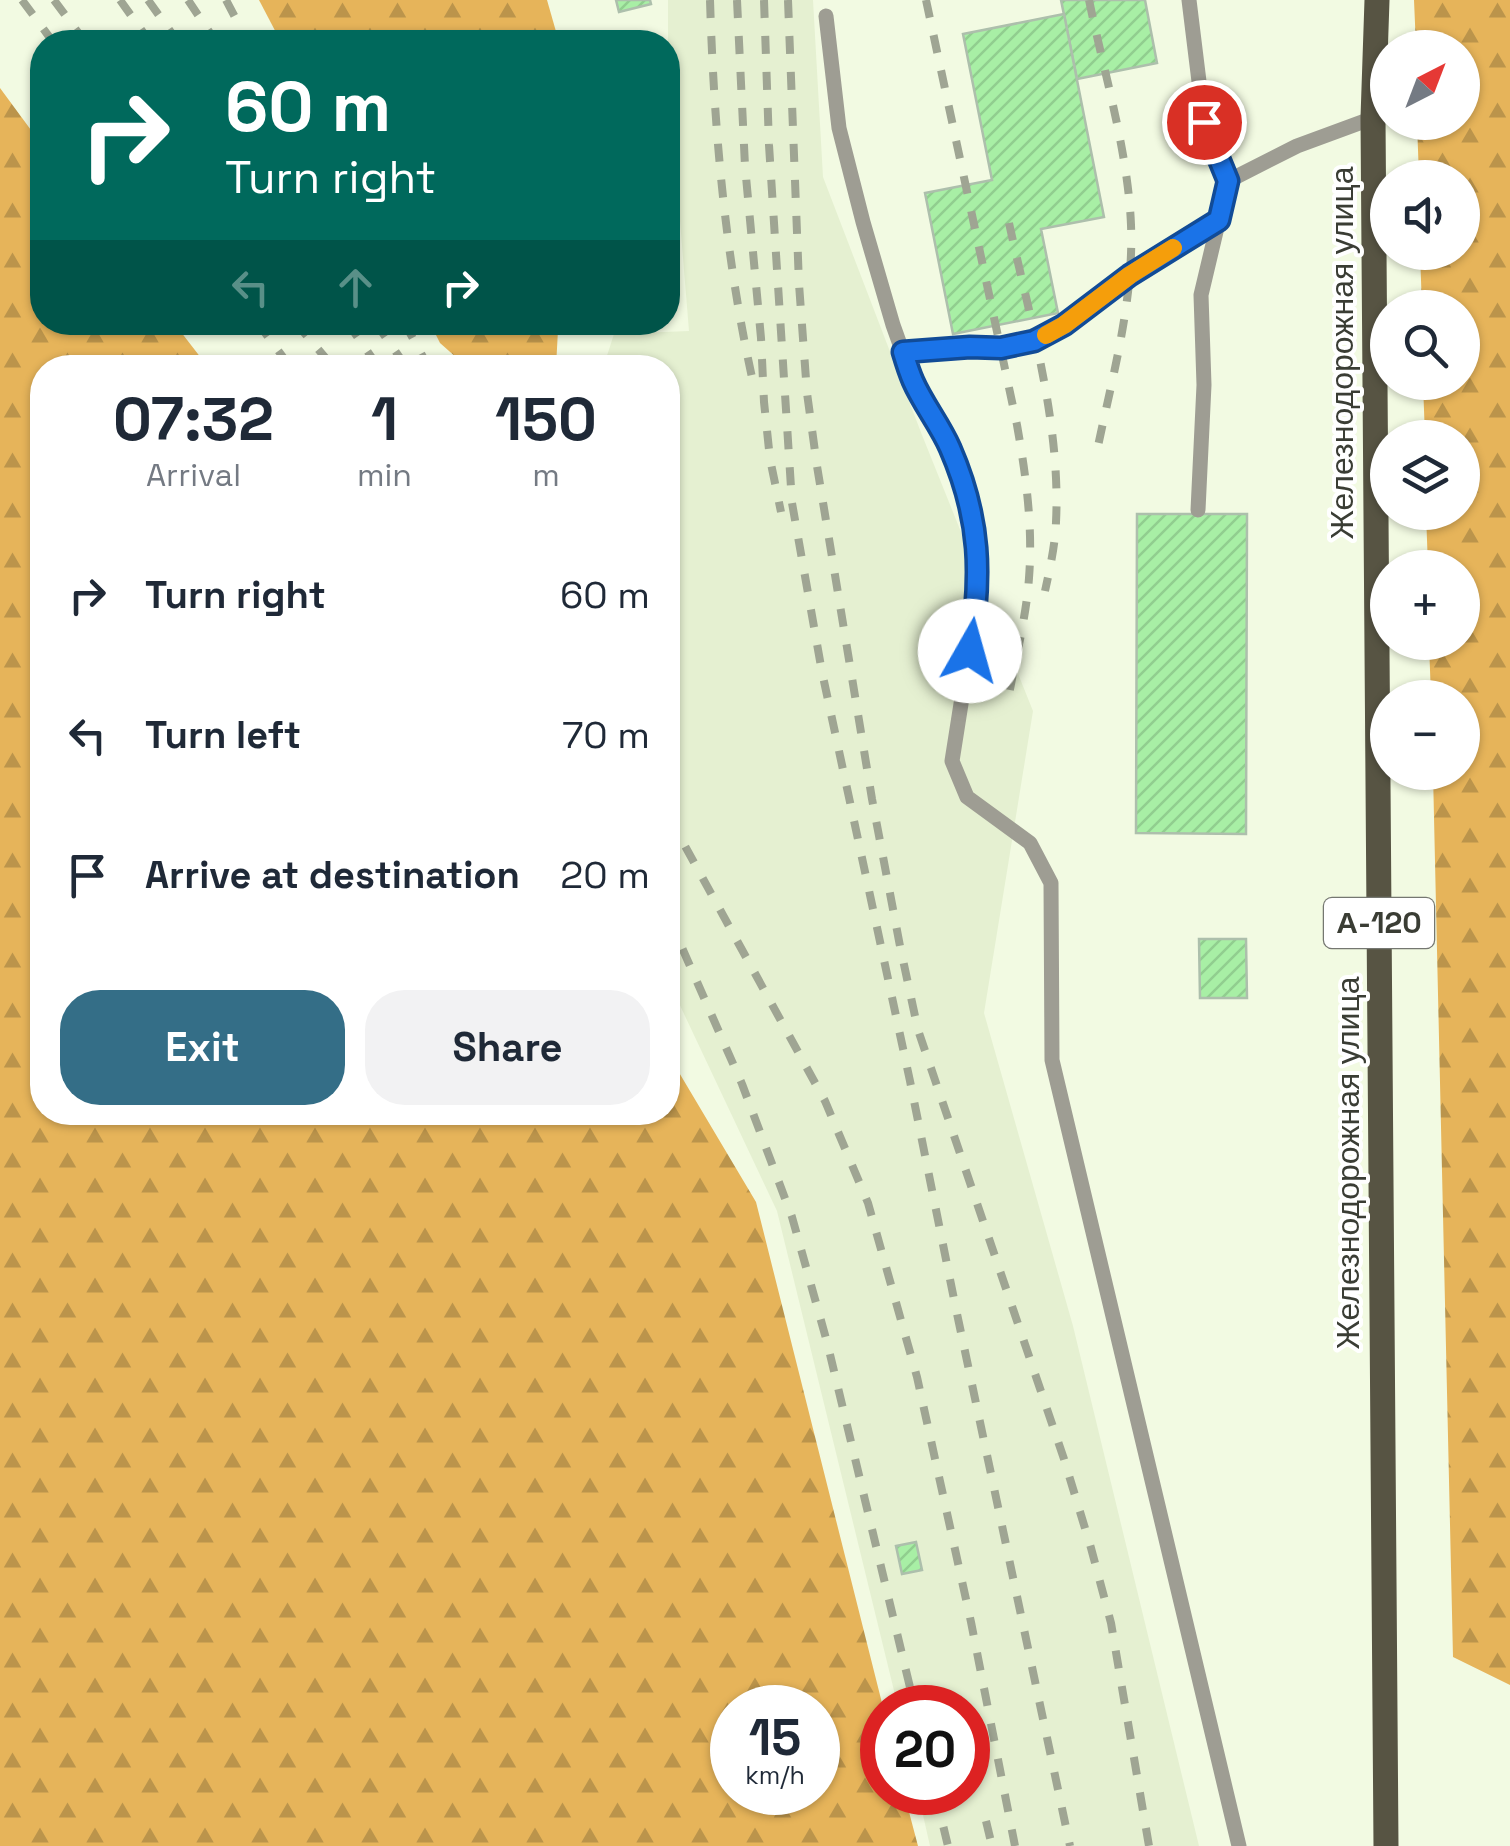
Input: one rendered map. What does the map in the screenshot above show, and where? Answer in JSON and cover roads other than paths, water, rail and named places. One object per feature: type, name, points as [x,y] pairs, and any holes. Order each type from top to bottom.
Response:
[{"type":"main road","name":"Железнодорожная улица","points":[[1375,30],[1376,0]]},
{"type":"main road","name":"Железнодорожная улица","points":[[1373,140],[1386,1846]]},
{"type":"lane","points":[[1189,0],[1204,122],[1228,181],[1201,295],[1204,385],[1198,510]]},
{"type":"lane","points":[[826,16],[839,128],[862,222],[913,381],[950,448],[970,504],[978,549],[976,614],[952,761],[967,797],[1030,842],[1051,883],[1052,1060],[1239,1846]]},
{"type":"lane","points":[[1228,181],[1297,146],[1370,119]]},
{"type":"lane","points":[[903,352],[1001,348],[1034,341],[1064,325],[1130,275],[1219,220]]},
{"type":"railway","points":[[22,0],[44,30]]},
{"type":"railway","points":[[54,0],[76,30]]},
{"type":"railway","points":[[120,0],[141,30]]},
{"type":"railway","points":[[148,0],[169,30]]},
{"type":"railway","points":[[188,0],[208,30]]},
{"type":"railway","points":[[226,0],[242,30]]},
{"type":"railway","points":[[710,0],[722,192],[753,382]]},
{"type":"railway","points":[[737,0],[745,166],[764,402],[781,512]]},
{"type":"railway","points":[[764,0],[769,145],[792,503],[822,672],[1070,1846]]},
{"type":"railway","points":[[788,0],[807,393],[872,799],[900,946],[918,1030],[1091,1548],[1111,1623],[1149,1846]]},
{"type":"railway","points":[[926,0],[1026,482],[1029,578],[1008,700]]},
{"type":"railway","points":[[1089,0],[1120,141],[1131,225],[1126,311],[1097,451]]},
{"type":"railway","points":[[1009,223],[1042,372],[1054,447],[1056,522],[1045,591]]},
{"type":"railway","points":[[267,335],[281,355]]},
{"type":"railway","points":[[306,335],[323,355]]},
{"type":"railway","points":[[356,335],[370,355]]},
{"type":"railway","points":[[384,335],[398,355]]},
{"type":"railway","points":[[411,335],[422,355]]},
{"type":"railway","points":[[680,837],[825,1101],[868,1203],[917,1377],[1015,1846]]},
{"type":"railway","points":[[680,943],[742,1084],[792,1217],[827,1342],[909,1685]]},
{"type":"railway","points":[[941,1815],[948,1846]]},
{"type":"railway","points":[[986,1821],[992,1846]]}]
